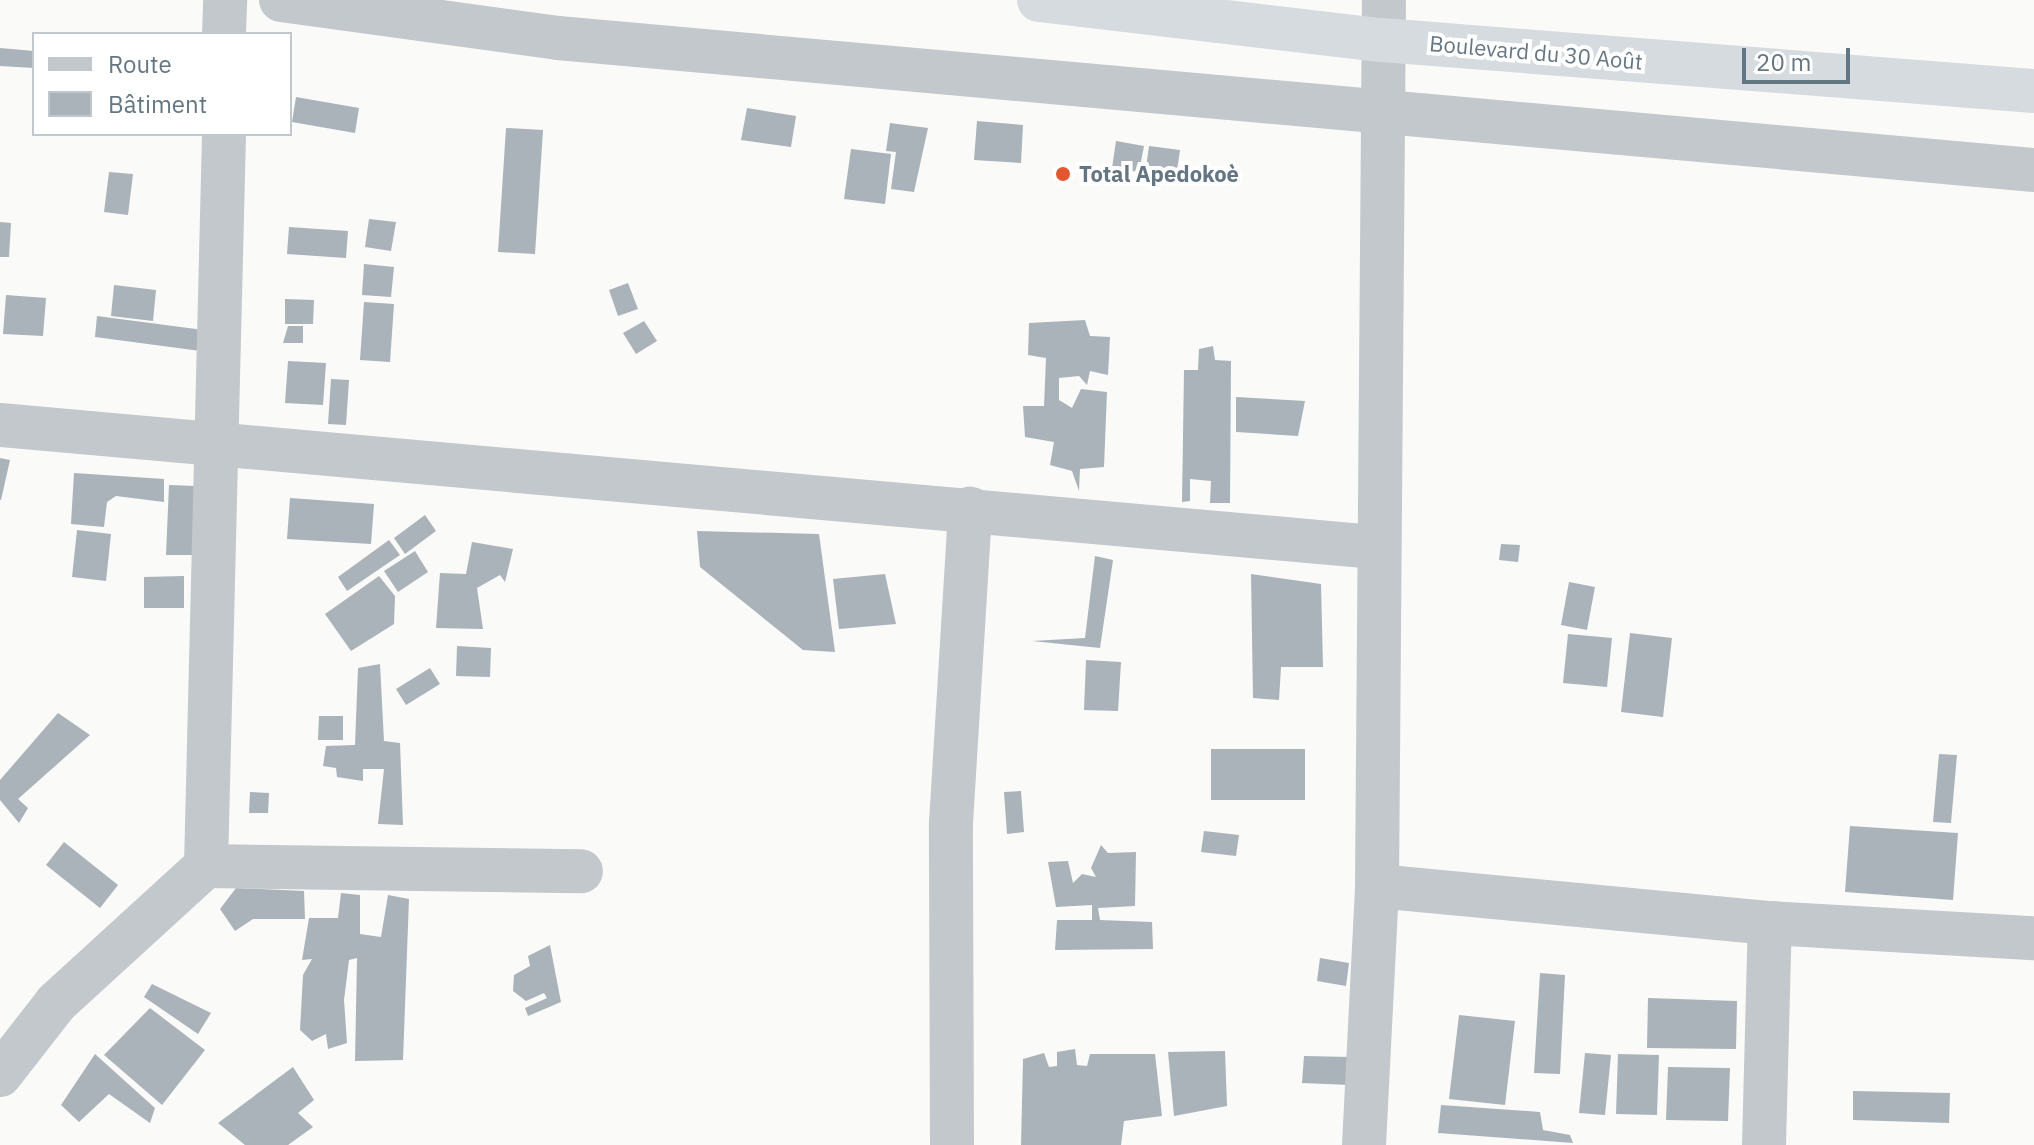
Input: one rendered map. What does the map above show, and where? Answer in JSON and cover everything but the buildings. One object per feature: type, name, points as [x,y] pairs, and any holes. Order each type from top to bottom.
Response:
[{"type":"highway","name":"Boulevard du 30 Août","points":[[1039,0],[1383,20],[2034,91]]},
{"type":"street","points":[[224,32],[225,0]]},
{"type":"street","points":[[281,0],[558,38],[1381,109],[2034,170]]},
{"type":"street","points":[[1364,1145],[1377,886],[1376,547],[1383,20]]},
{"type":"street","points":[[206,866],[221,441],[224,136]]},
{"type":"street","points":[[0,425],[221,441],[1376,547]]},
{"type":"street","points":[[952,1145],[951,823],[970,509]]},
{"type":"street","points":[[0,1075],[56,1003],[206,866],[581,871]]},
{"type":"street","points":[[1377,886],[1770,923],[2034,938]]},
{"type":"street","points":[[1764,1145],[1770,923]]},
{"type":"place","name":"Total Apedokoè","points":[[1063,174]]}]
